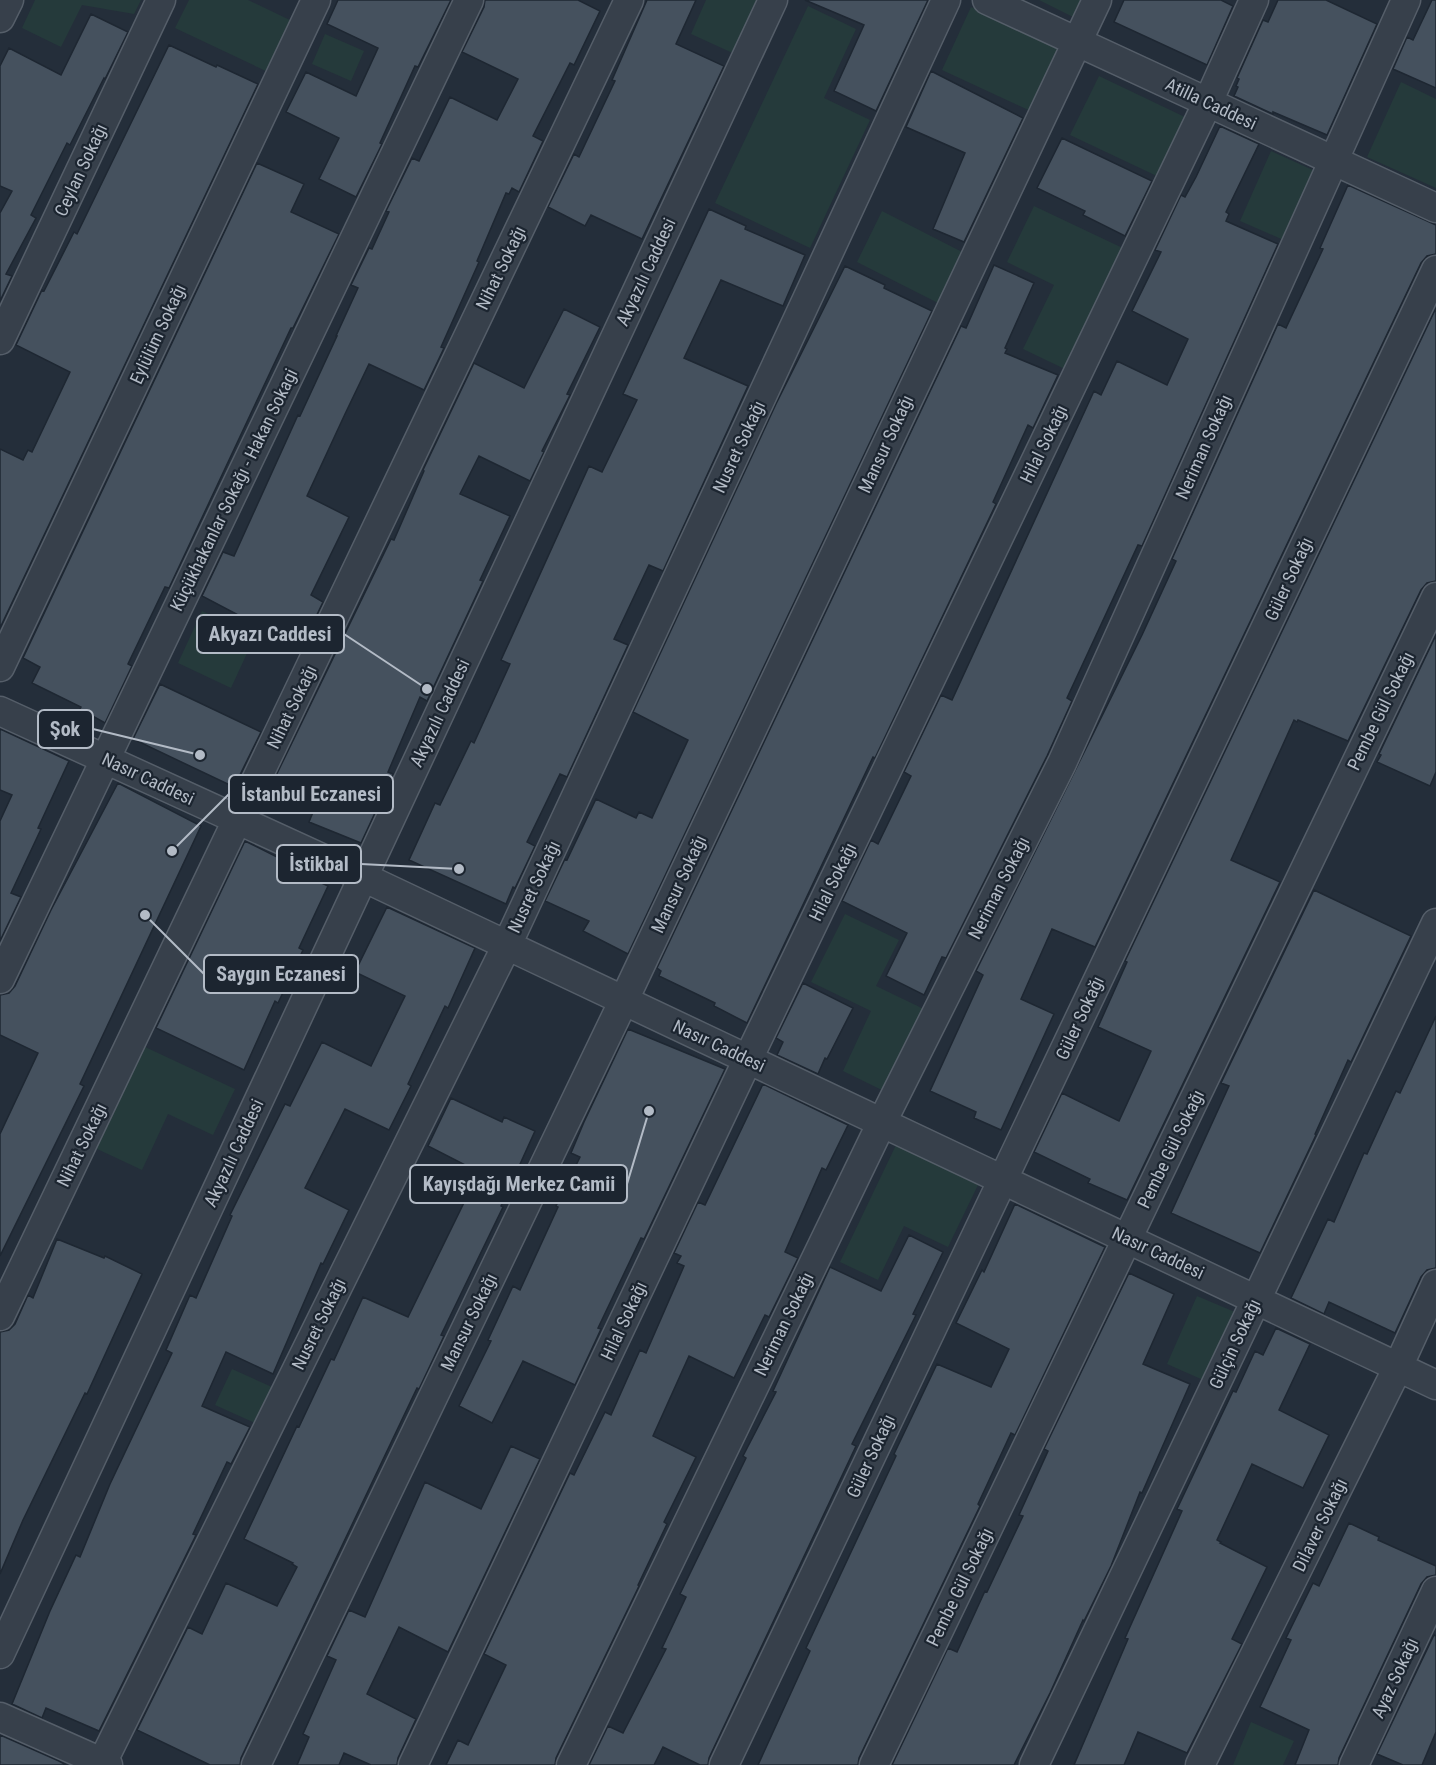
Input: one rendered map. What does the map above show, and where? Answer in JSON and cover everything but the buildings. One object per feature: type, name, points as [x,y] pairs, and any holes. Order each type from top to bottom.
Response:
[{"type":"street","points":[[0,18],[9,0]]},
{"type":"street","name":"Ceylan Sokağı","points":[[0,340],[161,0]]},
{"type":"street","name":"Eylülüm Sokağı","points":[[0,667],[316,0]]},
{"type":"street","name":"Küçükhakanlar Sokağı - Hakan Sokagi","points":[[0,979],[469,0]]},
{"type":"street","name":"Nihat Sokağı","points":[[0,1316],[629,0]]},
{"type":"street","name":"Akyazılı Caddesi","points":[[0,1654],[773,0]]},
{"type":"street","name":"Nusret Sokağı","points":[[103,1764],[507,945],[946,0]]},
{"type":"street","name":"Atilla Caddesi","points":[[987,0],[1436,208]]},
{"type":"street","name":"Mansur Sokağı","points":[[256,1765],[624,1000],[1096,0]]},
{"type":"street","name":"Hilal Sokağı","points":[[413,1765],[748,1059],[1208,102],[1254,0]]},
{"type":"street","name":"Neriman Sokağı","points":[[571,1765],[882,1122],[1062,763],[1406,0]]},
{"type":"street","name":"Güler Sokağı","points":[[724,1765],[1436,270]]},
{"type":"street","name":"Pembe Gül Sokağı","points":[[874,1765],[1436,597]]},
{"type":"street","name":"Nasır Caddesi","points":[[0,711],[363,877],[1436,1385]]},
{"type":"street","name":"Gülçin Sokağı","points":[[1034,1765],[1436,922]]},
{"type":"street","name":"Dilaver Sokağı","points":[[1200,1765],[1398,1367],[1436,1284]]},
{"type":"street","name":"Ayaz Sokağı","points":[[1354,1765],[1436,1591]]},
{"type":"street","points":[[0,1717],[103,1764]]},
{"type":"green space","points":[[35,0],[141,0],[134,14],[82,5],[61,47],[22,28]]},
{"type":"green space","points":[[189,0],[248,0],[294,22],[270,73],[175,28]]},
{"type":"green space","points":[[706,0],[762,0],[737,55],[691,34]]},
{"type":"green space","points":[[1039,0],[1089,0],[1079,20]]},
{"type":"green space","points":[[808,6],[856,29],[824,98],[870,120],[810,248],[715,203]]},
{"type":"green space","points":[[971,7],[1065,51],[1037,114],[942,70]]},
{"type":"green space","points":[[325,34],[364,51],[351,81],[312,64]]},
{"type":"green space","points":[[1099,76],[1189,119],[1161,178],[1070,135]]},
{"type":"green space","points":[[1401,82],[1436,99],[1436,188],[1367,157]]},
{"type":"green space","points":[[1271,151],[1326,176],[1295,245],[1240,221]]},
{"type":"green space","points":[[1034,206],[1129,251],[1071,372],[1023,349],[1054,285],[1007,262]]},
{"type":"green space","points":[[882,211],[968,255],[942,305],[857,262]]},
{"type":"green space","points":[[202,611],[255,636],[231,688],[178,663]]},
{"type":"green space","points":[[845,914],[899,940],[876,986],[930,1012],[890,1094],[843,1071],[871,1011],[811,982]]},
{"type":"green space","points":[[143,1046],[235,1089],[213,1135],[168,1114],[142,1170],[95,1148]]},
{"type":"green space","points":[[896,1145],[978,1185],[948,1247],[904,1226],[878,1280],[840,1262]]},
{"type":"green space","points":[[1197,1296],[1249,1318],[1219,1387],[1167,1364]]},
{"type":"green space","points":[[232,1369],[272,1387],[255,1423],[215,1405]]},
{"type":"green space","points":[[1251,1722],[1294,1741],[1283,1765],[1233,1765]]},
{"type":"place","name":"Akyazı Caddesi","points":[[427,689]]},
{"type":"place","name":"Şok","points":[[200,755]]},
{"type":"place","name":"İstanbul Eczanesi","points":[[172,851]]},
{"type":"place","name":"İstikbal","points":[[459,869]]},
{"type":"place","name":"Saygın Eczanesi","points":[[145,915]]},
{"type":"place","name":"Kayışdağı Merkez Camii","points":[[649,1111]]}]
